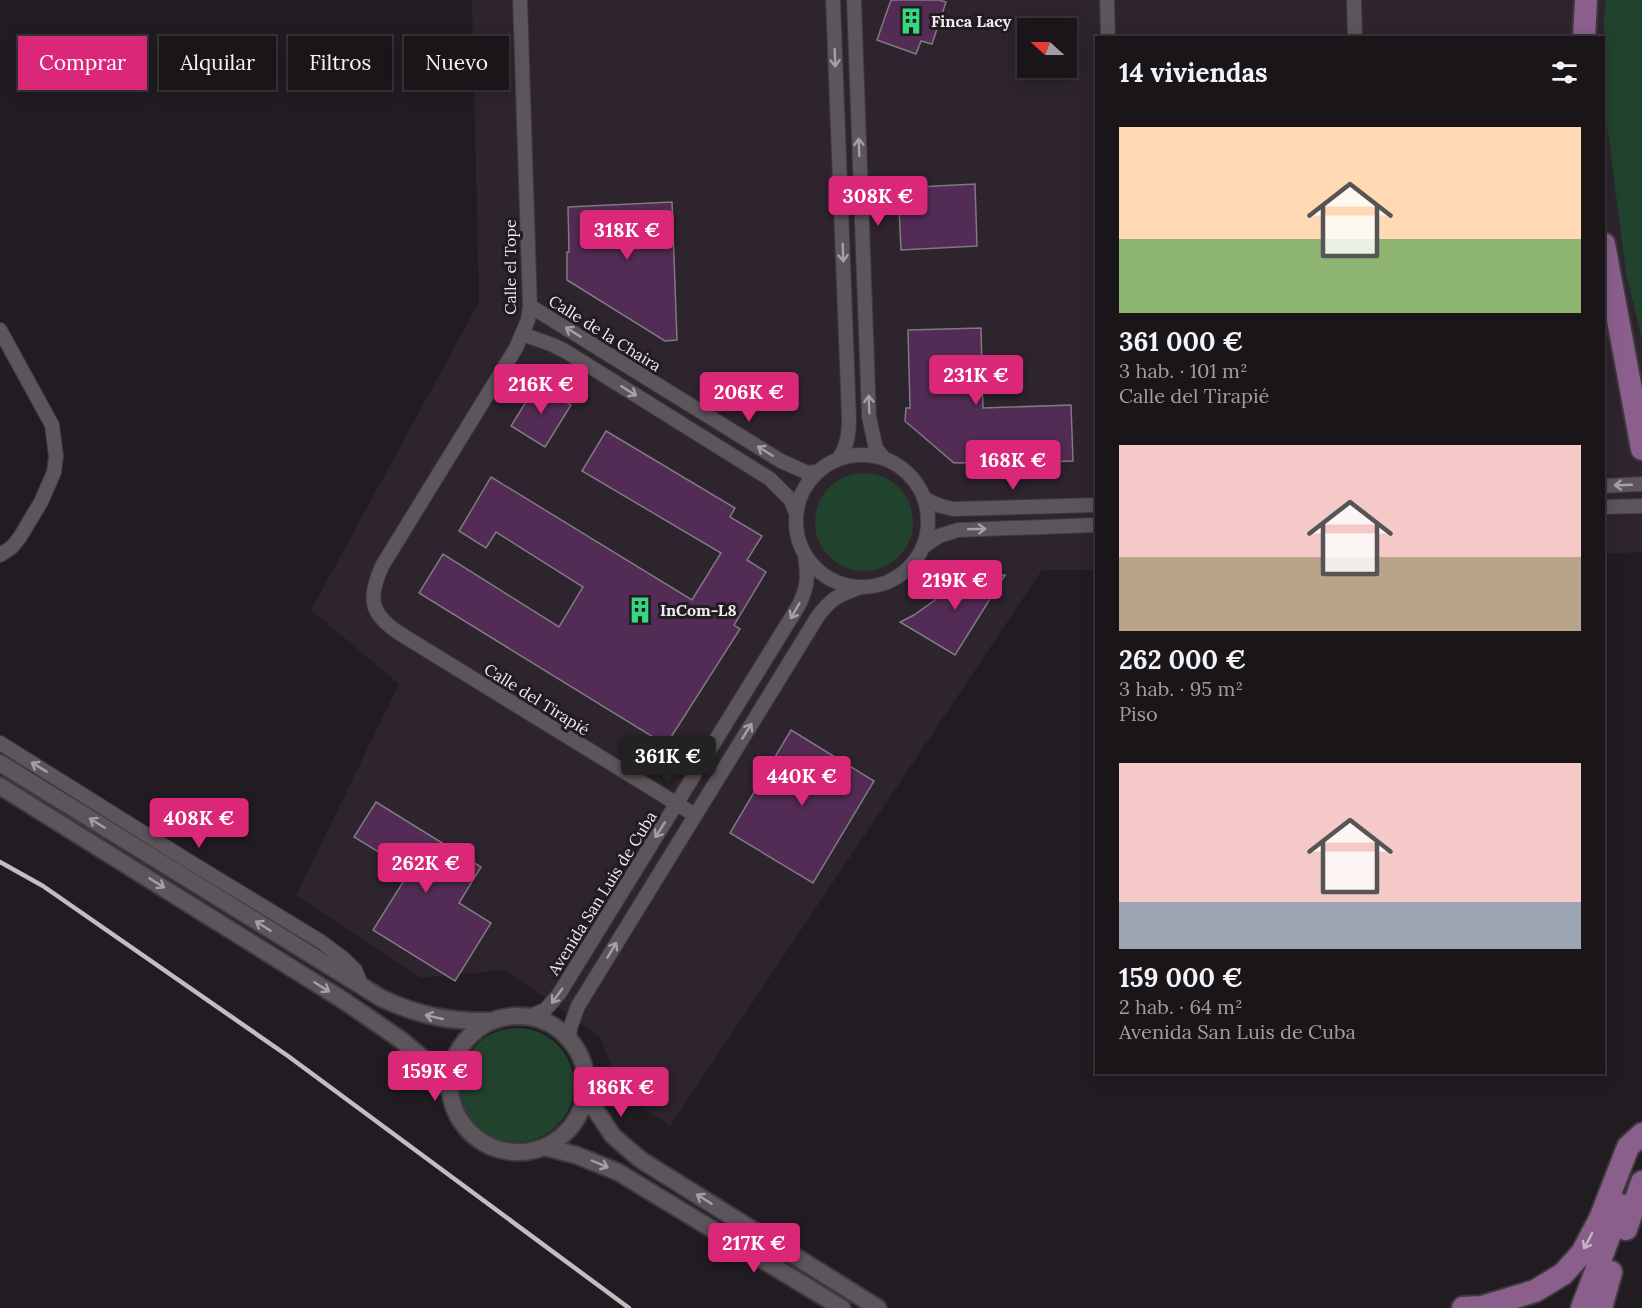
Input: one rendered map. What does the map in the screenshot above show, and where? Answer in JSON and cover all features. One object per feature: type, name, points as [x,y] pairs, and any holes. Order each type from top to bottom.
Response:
[{"type":"main road","points":[[1584,36],[1586,0]]},
{"type":"main road","points":[[1605,249],[1642,449]]},
{"type":"main road","points":[[1463,1308],[1482,1306],[1535,1291],[1563,1274],[1582,1253],[1600,1219],[1628,1147],[1642,1134]]},
{"type":"main road","points":[[1582,1308],[1642,1143]]},
{"type":"main road","points":[[1601,1308],[1612,1268],[1642,1182]]},
{"type":"street","name":"Calle el Tope","points":[[374,600],[374,583],[382,566],[516,348],[528,320],[530,306],[520,0]]},
{"type":"street","points":[[833,0],[849,418],[846,449],[839,459]]},
{"type":"street","points":[[854,0],[869,417],[876,449],[885,459]]},
{"type":"street","points":[[1107,0],[1108,36]]},
{"type":"street","points":[[1354,0],[1355,36]]},
{"type":"street","name":"Calle de la Chaira","points":[[530,306],[781,461],[808,472],[818,471]]},
{"type":"street","points":[[0,330],[52,425],[56,456],[54,472],[41,502],[20,537],[12,547],[0,555]]},
{"type":"street","points":[[522,334],[565,351],[770,479],[791,501],[796,513]]},
{"type":"street","points":[[570,1040],[570,1028],[578,1006],[818,616],[829,602],[839,596],[858,588],[879,586],[897,578],[913,564],[923,547],[928,523],[924,499],[915,482],[902,468],[885,459],[854,455],[839,459],[818,471],[803,490],[796,513],[797,535],[804,555],[818,572],[837,583],[858,588]]},
{"type":"street","points":[[1605,486],[1642,484]]},
{"type":"street","points":[[924,499],[953,509],[1095,505]]},
{"type":"street","points":[[1605,507],[1642,506]]},
{"type":"street","points":[[923,547],[939,536],[958,530],[1095,525]]},
{"type":"street","name":"Avenida San Luis de Cuba","points":[[528,1017],[545,1010],[559,994],[799,605],[806,589],[808,574],[804,555]]},
{"type":"street","name":"Calle del Tirapié","points":[[374,600],[381,618],[394,630],[695,815]]},
{"type":"street","points":[[0,743],[320,941],[355,970],[362,987]]},
{"type":"street","points":[[0,763],[362,987],[398,1006],[446,1020],[467,1022],[528,1017],[543,1021],[557,1029],[570,1040],[579,1054],[593,1106],[613,1136],[641,1160],[879,1308]]},
{"type":"street","points":[[0,786],[343,1000],[401,1040],[438,1071],[451,1093]]},
{"type":"street","points":[[492,1021],[477,1030],[464,1043],[451,1075],[451,1093],[455,1110],[464,1125],[477,1138],[492,1147],[509,1152],[527,1152],[544,1147],[561,1137],[574,1123],[582,1105],[586,1086]]},
{"type":"street","points":[[544,1147],[576,1155],[618,1172],[842,1308]]},
{"type":"shaded area","points":[[472,0],[1642,0],[1642,552],[1605,554],[1605,36],[1095,36],[1095,570],[1042,570],[670,1126],[621,1094],[600,1037],[505,970],[420,978],[296,895],[399,684],[311,610],[479,302],[474,90],[509,90],[509,36],[473,36]]},
{"type":"green space","points":[[1606,0],[1642,0],[1642,339],[1626,273],[1605,108],[1604,21]]},
{"type":"green space","points":[[864,473],[883,477],[899,487],[909,503],[913,522],[909,541],[899,557],[883,567],[864,571],[845,567],[829,557],[819,541],[815,522],[819,503],[829,487],[845,477]]},
{"type":"green space","points":[[517,1028],[539,1032],[558,1044],[570,1063],[574,1085],[570,1107],[558,1126],[539,1138],[517,1142],[495,1138],[476,1126],[464,1107],[460,1085],[464,1063],[476,1044],[495,1032]]},
{"type":"building","name":"Finca Lacy","points":[[891,0],[946,2],[932,44],[921,41],[916,54],[877,40]]},
{"type":"building","points":[[975,184],[977,246],[901,250],[898,188]]},
{"type":"building","points":[[672,202],[677,340],[665,341],[567,280],[568,207]]},
{"type":"building","points":[[981,328],[983,408],[1071,405],[1073,461],[954,463],[905,421],[906,408],[910,408],[908,330]]},
{"type":"building","points":[[537,384],[571,405],[545,447],[511,426]]},
{"type":"building","name":"InCom-L8","points":[[606,431],[735,508],[730,517],[762,536],[747,560],[766,572],[734,625],[740,629],[666,745],[419,593],[443,554],[559,627],[583,587],[496,532],[486,548],[459,531],[491,477],[692,600],[721,553],[582,471]]},
{"type":"building","points":[[1005,575],[955,655],[900,622],[935,600],[952,577]]},
{"type":"building","points":[[791,730],[874,781],[813,883],[730,833]]},
{"type":"building","points":[[376,802],[481,867],[459,903],[491,923],[455,981],[373,930],[410,871],[354,837]]},
{"type":"railway","points":[[0,862],[43,886],[288,1056],[629,1308]]},
{"type":"place","name":"Finca Lacy","points":[[911,21]]},
{"type":"place","name":"InCom-L8","points":[[640,610]]}]
